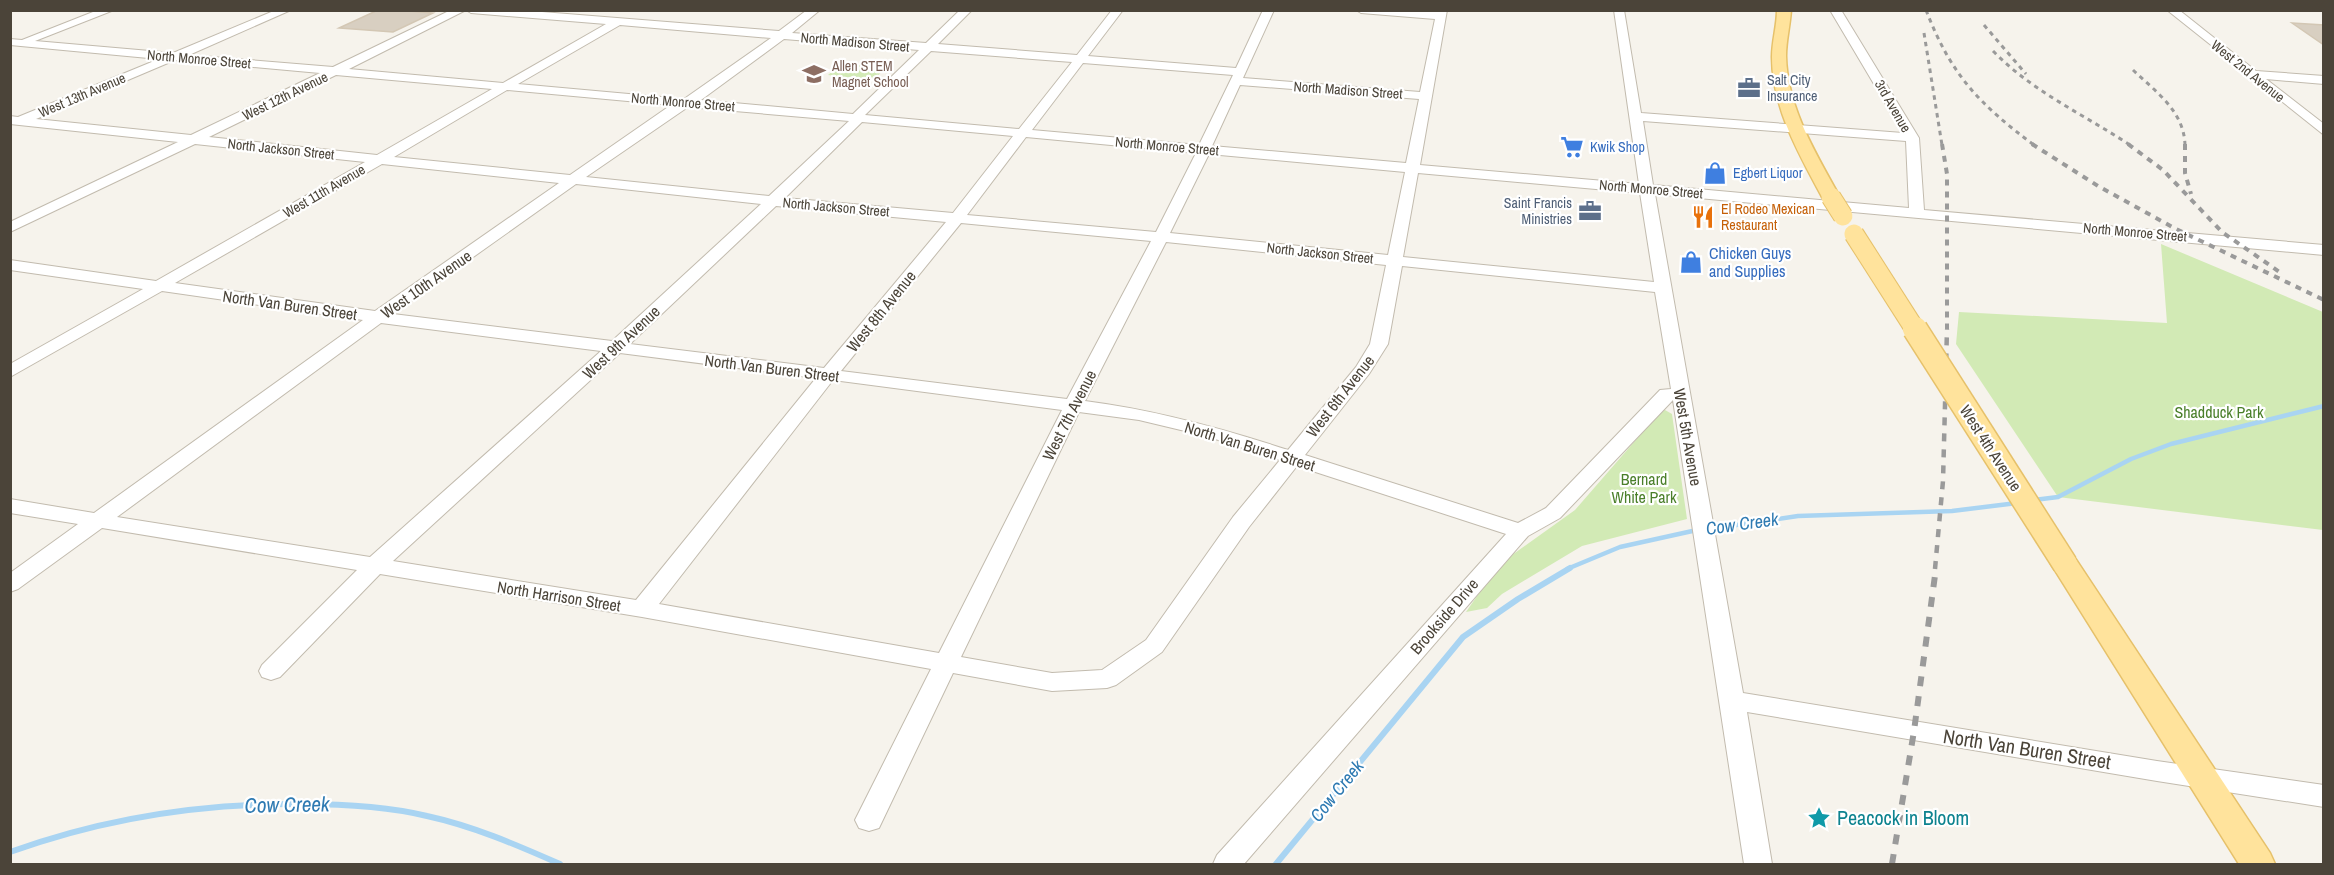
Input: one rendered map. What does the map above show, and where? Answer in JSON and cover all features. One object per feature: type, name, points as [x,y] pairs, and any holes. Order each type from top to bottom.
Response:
[{"type":"main road","name":"West 4th Avenue","points":[[1784,10],[1779,58],[1784,89],[1797,129],[1832,197],[2258,864]]},
{"type":"street","points":[[14,44],[109,10]]},
{"type":"street","name":"West 13th Avenue","points":[[14,122],[286,10]]},
{"type":"street","name":"West 12th Avenue","points":[[10,228],[461,10]]},
{"type":"street","name":"North Madison Street","points":[[471,10],[1081,60],[1425,96]]},
{"type":"street","name":"West 11th Avenue","points":[[10,372],[638,10]]},
{"type":"street","name":"West 10th Avenue","points":[[10,584],[378,317],[673,109],[698,97],[815,10]]},
{"type":"street","name":"West 9th Avenue","points":[[271,671],[374,566],[616,347],[854,125],[860,112],[967,10]]},
{"type":"street","name":"West 8th Avenue","points":[[642,609],[1025,133],[1118,10]]},
{"type":"street","name":"West 7th Avenue","points":[[869,820],[1073,406],[1161,237],[1269,10]]},
{"type":"street","points":[[1361,10],[1441,13]]},
{"type":"street","name":"West 5th Avenue","points":[[1618,10],[1680,395],[1709,553],[1730,700],[1758,864]]},
{"type":"street","name":"3rd Avenue","points":[[1834,10],[1912,138],[1915,159],[1914,201],[1917,213]]},
{"type":"street","name":"West 2nd Avenue","points":[[2172,10],[2324,131]]},
{"type":"street","name":"West 6th Avenue","points":[[1107,679],[1154,646],[1241,522],[1374,354],[1382,335],[1441,13]]},
{"type":"street","name":"North Monroe Street","points":[[14,44],[506,86],[2324,250]]},
{"type":"street","points":[[2252,74],[2324,80]]},
{"type":"street","points":[[1634,116],[1912,138]]},
{"type":"street","name":"North Jackson Street","points":[[14,122],[773,201],[1161,237],[1663,288]]},
{"type":"street","name":"North Van Buren Street","points":[[10,265],[378,317],[1139,414],[1213,432],[1520,531]]},
{"type":"street","name":"Brookside Drive","points":[[1227,864],[1520,531],[1553,513],[1666,394],[1680,395]]},
{"type":"street","name":"North Harrison Street","points":[[10,506],[642,609],[1052,682],[1107,679]]},
{"type":"street","name":"North Van Buren Street","points":[[1730,700],[2324,796]]},
{"type":"green space","points":[[842,64],[887,67],[873,80],[828,75]]},
{"type":"green space","name":"Shadduck Park","points":[[2161,244],[2323,312],[2323,530],[2058,497],[1956,344],[1959,312],[2167,323]]},
{"type":"green space","name":"Bernard White Park","points":[[1665,410],[1672,414],[1687,519],[1582,546],[1502,594],[1487,608],[1466,612],[1493,573],[1505,560],[1575,510],[1661,411]]},
{"type":"building","points":[[378,10],[433,13],[393,32],[339,28]]},
{"type":"building","points":[[2292,23],[2324,25],[2324,45]]},
{"type":"waterway","name":"Cow Creek","points":[[2034,500],[2058,497],[2131,459],[2171,444],[2324,406]]},
{"type":"waterway","name":"Cow Creek","points":[[1709,529],[1798,516],[1952,511],[2017,503]]},
{"type":"waterway","name":"Cow Creek","points":[[1567,569],[1620,547],[1697,530]]},
{"type":"waterway","name":"Cow Creek","points":[[1276,864],[1463,637],[1518,599],[1570,568]]},
{"type":"waterway","name":"Cow Creek","points":[[10,852],[81,830],[153,815],[226,806],[317,804],[380,808],[444,820],[495,837],[560,864]]},
{"type":"railway","points":[[1926,10],[1946,53],[1969,86],[1997,116],[2034,145]]},
{"type":"railway","points":[[1984,25],[2026,74]]},
{"type":"railway","points":[[1924,33],[1942,145]]},
{"type":"railway","points":[[1993,51],[2008,66],[2042,91],[2130,145]]},
{"type":"railway","points":[[2133,70],[2159,94],[2174,112],[2180,122],[2185,145]]},
{"type":"railway","points":[[1942,144],[1947,174],[1947,329]]},
{"type":"railway","points":[[2032,144],[2098,186],[2176,229],[2324,300]]},
{"type":"railway","points":[[2128,144],[2163,170],[2222,232],[2281,273]]},
{"type":"railway","points":[[2185,145],[2185,173],[2191,194]]},
{"type":"railway","points":[[1935,569],[1943,481],[1947,329]]},
{"type":"railway","points":[[1892,864],[1914,731],[1936,568]]},
{"type":"place","name":"Allen STEM Magnet School","points":[[814,74]]},
{"type":"place","name":"Salt City Insurance","points":[[1749,88]]},
{"type":"place","name":"Kwik Shop","points":[[1572,147]]},
{"type":"place","name":"Egbert Liquor","points":[[1715,173]]},
{"type":"place","name":"Saint Francis Ministries","points":[[1590,211]]},
{"type":"place","name":"El Rodeo Mexican Restaurant","points":[[1703,217]]},
{"type":"place","name":"Chicken Guys and Supplies","points":[[1691,262]]},
{"type":"place","name":"Peacock in Bloom","points":[[1819,818]]}]
